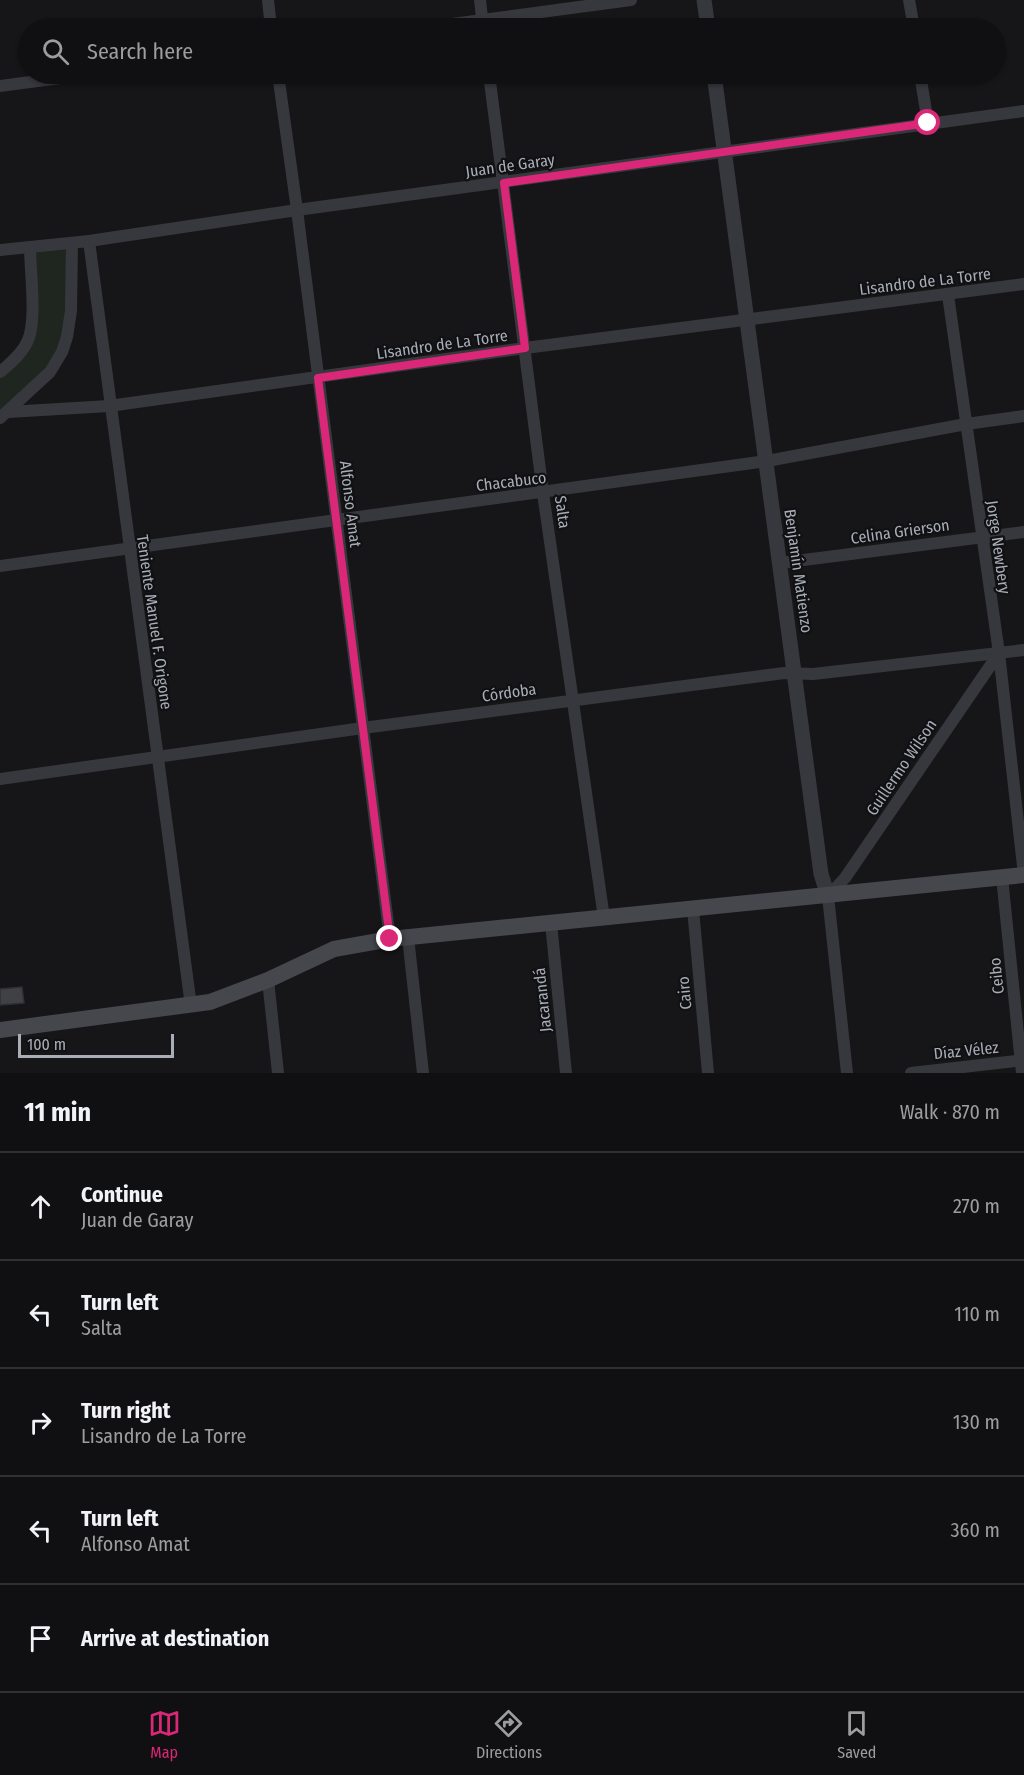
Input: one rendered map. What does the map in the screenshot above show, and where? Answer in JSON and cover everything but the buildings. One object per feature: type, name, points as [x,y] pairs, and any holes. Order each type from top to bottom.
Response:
[{"type":"main road","points":[[0,1030],[191,1006],[229,996],[334,949],[390,939],[1024,875]]},
{"type":"street","points":[[268,0],[271,18]]},
{"type":"street","points":[[480,0],[482,18]]},
{"type":"street","points":[[520,18],[631,0]]},
{"type":"street","points":[[704,0],[707,18]]},
{"type":"street","points":[[909,0],[912,18]]},
{"type":"street","points":[[0,86],[18,84]]},
{"type":"street","name":"Alfonso Amat","points":[[279,84],[390,939]]},
{"type":"street","name":"Salta","points":[[490,84],[543,493],[604,918]]},
{"type":"street","name":"Benjamín Matienzo","points":[[716,84],[821,874],[828,896],[847,1073]]},
{"type":"street","points":[[922,84],[928,123]]},
{"type":"street","name":"Juan de Garay","points":[[0,250],[89,241],[297,210],[1024,111]]},
{"type":"street","name":"Teniente Manuel F. Origone","points":[[89,241],[109,406],[191,1006]]},
{"type":"street","points":[[4,415],[50,372],[62,352],[67,337],[70,310],[72,243]]},
{"type":"street","points":[[0,372],[21,351],[28,340],[32,323],[30,247]]},
{"type":"street","name":"Lisandro de La Torre","points":[[4,415],[109,406],[525,348],[1024,284]]},
{"type":"street","name":"Jorge Newbery","points":[[948,295],[999,653],[1024,875]]},
{"type":"street","name":"Chacabuco","points":[[0,566],[766,461],[966,424],[1024,416]]},
{"type":"street","name":"Celina Grierson","points":[[780,563],[1024,532]]},
{"type":"street","name":"Córdoba","points":[[0,779],[574,700],[795,673],[813,674],[1024,650]]},
{"type":"street","name":"Guillermo Wilson","points":[[828,896],[845,878],[999,653]]},
{"type":"street","name":"Ceibo","points":[[1002,877],[1022,1065]]},
{"type":"street","name":"Cairo","points":[[693,909],[708,1073]]},
{"type":"street","name":"Jacarandá","points":[[551,923],[566,1073]]},
{"type":"street","points":[[408,937],[423,1073]]},
{"type":"street","points":[[268,980],[278,1073]]},
{"type":"street","name":"Díaz Vélez","points":[[911,1073],[1022,1065]]},
{"type":"shaded area","points":[[72,243],[62,352],[0,418],[0,372],[28,340],[30,247]]},
{"type":"route","points":[[390,939],[318,378],[525,348],[504,183],[928,123]]}]
